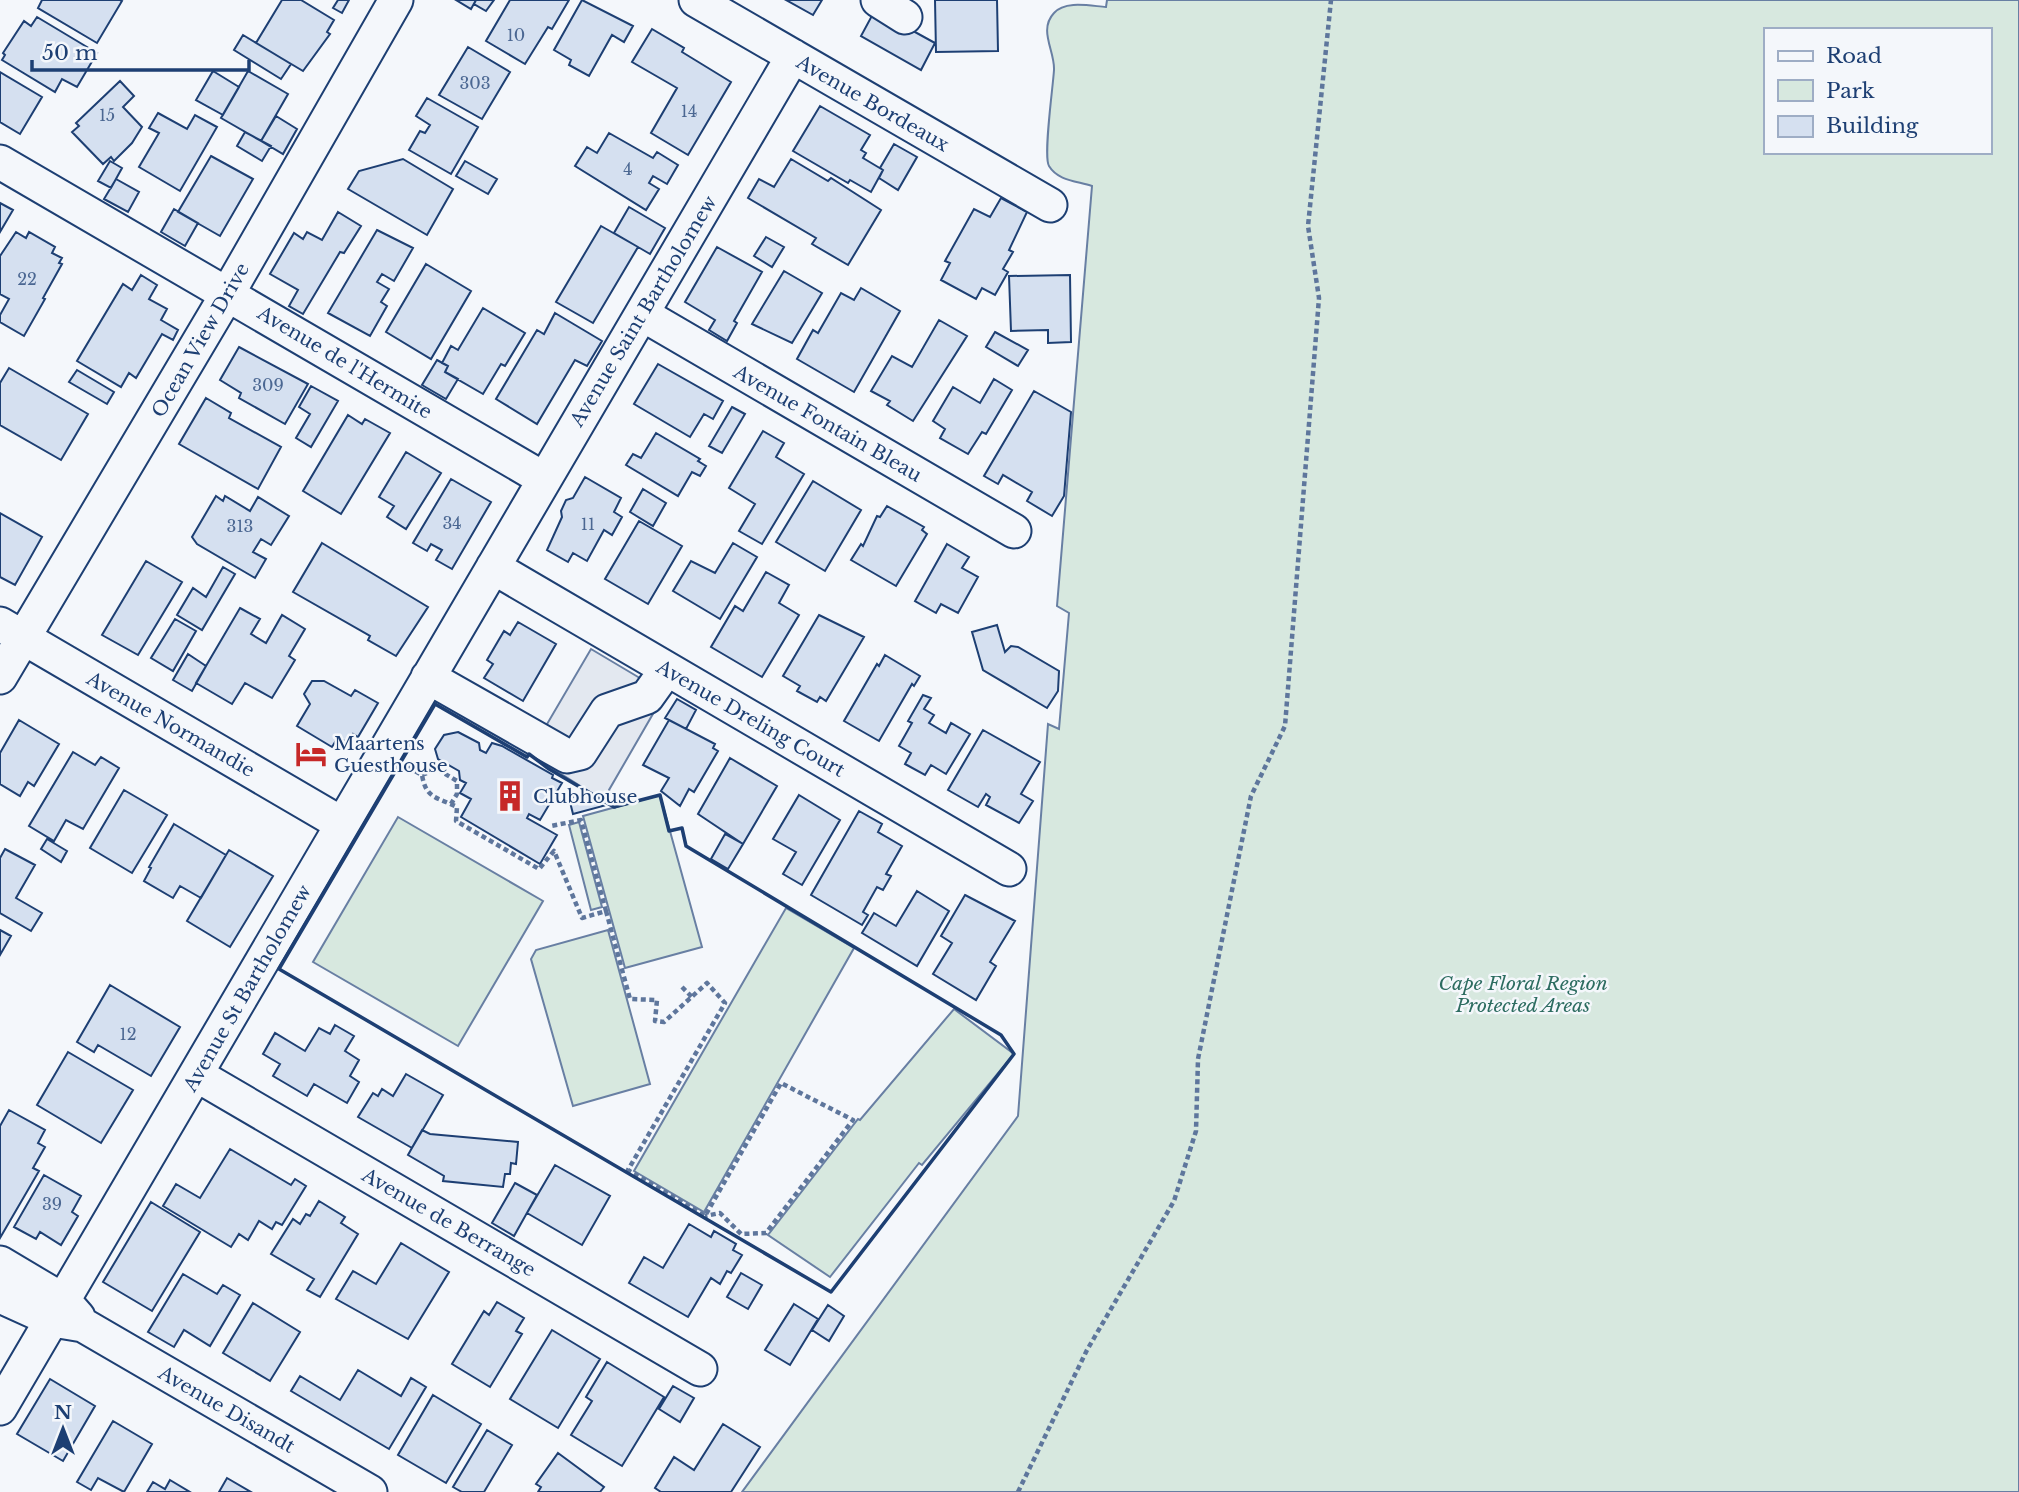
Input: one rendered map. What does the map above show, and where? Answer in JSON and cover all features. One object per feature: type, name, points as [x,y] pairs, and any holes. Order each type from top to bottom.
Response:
[{"type":"street","name":"Ocean View Drive","points":[[0,677],[12,631],[228,293],[396,0]]},
{"type":"street","name":"Avenue Bordeaux","points":[[696,0],[1050,205]]},
{"type":"street","name":"Avenue Saint Bartholomew","points":[[493,567],[793,56]]},
{"type":"street","name":"Avenue de l'Hermite","points":[[0,162],[544,479]]},
{"type":"street","name":"Avenue Fontain Bleau","points":[[642,314],[1014,531]]},
{"type":"street","name":"Avenue Dreling Court","points":[[493,567],[1009,869]]},
{"type":"street","name":"Avenue St Bartholomew","points":[[0,1408],[67,1316],[197,1075],[493,567]]},
{"type":"street","name":"Avenue Normandie","points":[[12,631],[342,824]]},
{"type":"street","points":[[428,677],[567,756],[580,753],[611,708],[651,694],[667,669]]},
{"type":"street","name":"Avenue de Berrange","points":[[197,1075],[701,1369]]},
{"type":"street","name":"Avenue Disandt","points":[[0,1263],[67,1316],[370,1492]]},
{"type":"street","name":"Avenue Disandt","points":[[0,1296],[67,1316]]},
{"type":"path","points":[[1018,1492],[1087,1350],[1174,1201],[1196,1131],[1198,1059],[1251,796],[1284,726],[1319,298],[1308,226],[1331,0]]},
{"type":"path","points":[[422,775],[437,769],[457,781],[457,794],[452,804]]},
{"type":"path","points":[[425,790],[459,809],[456,821],[539,869],[554,851],[582,918],[606,911]]},
{"type":"path","points":[[551,826],[581,820],[631,999],[657,1000],[655,1021],[664,1022],[707,983],[725,1003],[628,1170],[705,1216],[720,1213],[741,1234],[766,1233],[853,1120],[781,1083],[705,1216]]},
{"type":"path","points":[[682,987],[692,997]]},
{"type":"green space","name":"Cape Floral Region Protected Areas","points":[[1107,0],[2019,0],[2019,1492],[742,1492],[1018,1116],[1048,724],[1059,729],[1069,613],[1057,606],[1092,186],[1057,175],[1047,160],[1054,63],[1047,26],[1059,9],[1078,5],[1106,7]]},
{"type":"green space","points":[[660,795],[702,947],[625,968],[583,816]]},
{"type":"green space","points":[[398,817],[543,901],[458,1046],[313,962]]},
{"type":"green space","points":[[579,822],[602,907],[591,910],[569,825]]},
{"type":"green space","points":[[786,908],[854,948],[704,1212],[634,1171]]},
{"type":"green space","points":[[608,930],[650,1084],[573,1106],[531,959],[536,950]]},
{"type":"green space","points":[[954,1009],[1014,1054],[922,1165],[919,1163],[830,1277],[768,1235],[858,1119],[860,1120]]},
{"type":"shaded area","points":[[591,649],[665,693],[609,790],[614,807],[529,754],[527,757],[435,704],[450,679],[543,731]]},
{"type":"building","points":[[42,0],[122,1],[97,43],[38,8]]},
{"type":"building","points":[[282,0],[301,0],[334,20],[327,32],[330,34],[303,71],[256,43]]},
{"type":"building","points":[[338,0],[349,0],[342,13],[333,8]]},
{"type":"building","points":[[456,0],[476,0],[471,9]]},
{"type":"building","points":[[476,0],[494,0],[486,11],[474,4]]},
{"type":"building","points":[[510,0],[569,0],[552,29],[548,27],[525,64],[486,41]]},
{"type":"building","points":[[582,0],[633,26],[624,42],[612,35],[589,76],[569,65],[571,60],[554,50]]},
{"type":"building","points":[[786,0],[822,0],[813,15]]},
{"type":"building","points":[[935,0],[997,0],[998,51],[936,52]]},
{"type":"building","points":[[875,10],[935,43],[921,70],[861,36]]},
{"type":"building","points":[[37,17],[97,53],[77,87],[62,79],[55,92],[2,60],[5,55],[3,53],[24,21],[31,26]]},
{"type":"building","points":[[652,29],[684,48],[682,52],[731,82],[688,155],[651,133],[677,88],[632,62]]},
{"type":"building","points":[[243,35],[291,64],[281,79],[234,50]]},
{"type":"building","points":[[468,47],[510,72],[482,119],[439,95]]},
{"type":"building","points":[[213,71],[239,87],[223,115],[196,100]]},
{"type":"building","points":[[248,71],[288,94],[261,141],[221,118]]},
{"type":"building","points":[[0,72],[42,97],[20,134],[0,122]]},
{"type":"building","points":[[120,81],[134,96],[123,107],[142,127],[132,143],[114,161],[111,157],[103,164],[72,132],[79,126],[76,123]]},
{"type":"building","points":[[427,98],[478,127],[451,174],[409,150],[420,131],[425,133],[430,125],[416,116]]},
{"type":"building","points":[[820,106],[870,135],[861,150],[866,153],[863,158],[883,170],[871,192],[850,180],[848,183],[793,151]]},
{"type":"building","points":[[158,113],[187,129],[195,115],[217,127],[180,191],[139,167],[159,133],[149,128]]},
{"type":"building","points":[[276,116],[297,129],[283,154],[261,141]]},
{"type":"building","points":[[245,132],[271,146],[262,161],[237,146]]},
{"type":"building","points":[[609,133],[653,158],[657,152],[678,165],[667,184],[653,176],[649,183],[659,189],[646,210],[575,166],[587,147],[597,153]]},
{"type":"building","points":[[894,144],[917,157],[898,190],[879,178],[883,170],[880,168]]},
{"type":"building","points":[[211,156],[253,179],[220,236],[178,212]]},
{"type":"building","points":[[403,159],[453,189],[427,235],[348,189],[359,171]]},
{"type":"building","points":[[791,159],[828,181],[831,178],[881,210],[848,265],[812,244],[816,238],[748,198],[759,179],[774,187]]},
{"type":"building","points":[[110,161],[122,168],[111,188],[98,181]]},
{"type":"building","points":[[465,161],[497,179],[488,194],[456,176]]},
{"type":"building","points":[[116,179],[139,192],[128,212],[104,199]]},
{"type":"building","points":[[1001,198],[1027,212],[1009,250],[1013,252],[1003,269],[1008,272],[995,295],[982,288],[976,299],[941,280],[950,263],[945,261],[974,209],[990,217]]},
{"type":"building","points":[[0,203],[13,210],[0,232]]},
{"type":"building","points":[[629,207],[665,228],[650,254],[614,233]]},
{"type":"building","points":[[174,209],[198,223],[185,246],[161,232]]},
{"type":"building","points":[[338,212],[361,226],[344,253],[340,252],[303,314],[289,306],[298,290],[270,274],[294,233],[303,239],[307,232],[322,240]]},
{"type":"building","points":[[601,226],[638,247],[593,323],[556,302]]},
{"type":"building","points":[[377,230],[413,248],[394,281],[382,274],[377,282],[389,289],[381,302],[387,306],[370,336],[328,313]]},
{"type":"building","points":[[16,232],[26,238],[29,232],[55,247],[52,253],[62,258],[59,263],[62,264],[43,298],[45,299],[24,336],[0,322],[0,315],[9,299],[0,294],[0,256]]},
{"type":"building","points":[[766,237],[784,247],[772,267],[754,256]]},
{"type":"building","points":[[717,247],[762,272],[734,321],[737,323],[727,341],[709,330],[715,320],[685,302]]},
{"type":"building","points":[[426,264],[471,291],[431,359],[386,332]]},
{"type":"building","points":[[784,271],[822,293],[792,343],[752,324]]},
{"type":"building","points":[[141,275],[157,285],[149,299],[167,309],[161,320],[178,330],[173,340],[162,334],[136,378],[129,373],[121,387],[77,361],[123,284],[132,290]]},
{"type":"building","points":[[1070,275],[1071,342],[1048,343],[1048,330],[1011,331],[1009,276]]},
{"type":"building","points":[[861,288],[900,311],[854,392],[797,359],[813,330],[818,333],[841,293],[854,300]]},
{"type":"building","points":[[483,308],[525,333],[505,366],[501,364],[483,394],[445,372],[448,366],[442,363],[451,346],[458,350]]},
{"type":"building","points":[[555,313],[602,341],[587,366],[575,360],[537,424],[496,399],[537,330],[544,334]]},
{"type":"building","points":[[939,320],[967,336],[913,421],[887,405],[890,401],[871,391],[892,356],[912,367]]},
{"type":"building","points":[[995,332],[1028,350],[1018,366],[986,347]]},
{"type":"building","points":[[239,347],[308,384],[285,424],[239,398],[241,393],[220,380]]},
{"type":"building","points":[[437,360],[448,366],[445,372],[458,379],[446,399],[422,385]]},
{"type":"building","points":[[658,364],[723,401],[713,419],[704,414],[690,437],[634,404]]},
{"type":"building","points":[[9,368],[88,414],[61,460],[0,425],[0,383]]},
{"type":"building","points":[[77,370],[114,392],[107,404],[69,382]]},
{"type":"building","points":[[994,379],[1012,390],[986,434],[982,432],[968,454],[940,438],[945,429],[933,421],[953,387],[980,403]]},
{"type":"building","points":[[311,386],[338,401],[311,447],[296,438],[310,414],[299,407]]},
{"type":"building","points":[[1034,391],[1071,412],[1064,496],[1052,516],[1027,501],[1032,492],[1003,475],[998,484],[984,476]]},
{"type":"building","points":[[206,398],[231,413],[229,418],[281,447],[258,489],[179,444]]},
{"type":"building","points":[[732,407],[745,414],[722,453],[709,446]]},
{"type":"building","points":[[348,415],[362,424],[365,419],[390,433],[341,514],[303,491]]},
{"type":"building","points":[[763,431],[784,443],[776,457],[804,474],[762,544],[739,531],[755,504],[729,488]]},
{"type":"building","points":[[656,433],[700,459],[698,461],[706,466],[700,476],[692,472],[678,496],[626,465],[633,454],[641,458]]},
{"type":"building","points":[[406,452],[441,473],[406,529],[387,517],[394,506],[379,497]]},
{"type":"building","points":[[585,477],[621,498],[614,512],[622,517],[612,535],[604,530],[587,561],[573,553],[568,562],[547,550],[562,517],[561,511],[566,500],[573,498]]},
{"type":"building","points":[[451,479],[491,502],[452,569],[436,560],[442,550],[431,544],[427,551],[413,543]]},
{"type":"building","points":[[813,481],[861,510],[825,571],[776,542]]},
{"type":"building","points":[[643,489],[666,503],[653,526],[630,512]]},
{"type":"building","points":[[216,496],[223,501],[225,496],[250,511],[258,497],[289,516],[271,545],[261,539],[253,552],[266,559],[255,578],[197,544],[192,537]]},
{"type":"building","points":[[887,506],[924,527],[922,530],[927,534],[896,586],[851,560],[861,544],[863,546],[877,516],[880,517]]},
{"type":"building","points":[[0,513],[42,537],[15,585],[0,577]]},
{"type":"building","points":[[639,521],[682,546],[648,604],[605,579]]},
{"type":"building","points":[[322,543],[428,607],[396,656],[368,640],[370,636],[293,592]]},
{"type":"building","points":[[733,543],[757,557],[720,619],[673,591],[691,561],[715,573]]},
{"type":"building","points":[[947,544],[969,557],[962,568],[978,577],[958,613],[941,604],[936,613],[915,601]]},
{"type":"building","points":[[146,561],[182,582],[138,655],[102,635]]},
{"type":"building","points":[[223,567],[235,574],[202,630],[177,615],[193,588],[206,597]]},
{"type":"building","points":[[766,572],[789,585],[779,603],[799,615],[762,677],[711,647],[735,606],[743,611]]},
{"type":"building","points":[[240,608],[260,619],[251,634],[266,643],[282,615],[305,629],[289,656],[295,660],[272,698],[245,683],[232,704],[196,683]]},
{"type":"building","points":[[819,615],[864,637],[826,701],[820,697],[817,702],[797,691],[800,686],[783,676]]},
{"type":"building","points":[[175,619],[196,631],[173,671],[151,658]]},
{"type":"building","points":[[518,622],[556,644],[523,701],[484,678],[493,664],[487,660],[504,631],[510,635]]},
{"type":"building","points":[[997,625],[1005,652],[1011,646],[1018,647],[1059,671],[1058,691],[1047,708],[983,670],[972,632]]},
{"type":"building","points":[[188,654],[206,666],[192,691],[173,680]]},
{"type":"building","points":[[885,655],[920,676],[914,686],[912,684],[879,741],[844,721]]},
{"type":"building","points":[[312,681],[324,681],[351,696],[355,690],[378,703],[358,737],[353,734],[348,743],[338,737],[332,747],[297,726],[310,704],[304,694]]},
{"type":"building","points":[[923,695],[931,698],[924,709],[934,715],[929,723],[946,733],[951,723],[970,734],[946,774],[931,765],[925,775],[905,764],[911,753],[899,746],[912,723],[908,721]]},
{"type":"building","points":[[677,699],[696,710],[686,729],[665,718]]},
{"type":"building","points":[[19,720],[59,744],[34,786],[28,782],[20,796],[0,784],[0,753]]},
{"type":"building","points":[[669,720],[715,744],[713,748],[718,751],[694,792],[689,789],[680,806],[661,791],[669,778],[643,765]]},
{"type":"building","points":[[983,730],[1040,762],[1021,794],[1033,801],[1019,823],[986,805],[990,797],[986,794],[978,807],[948,790]]},
{"type":"building","name":"Clubhouse","points":[[458,732],[479,743],[480,750],[486,753],[492,743],[502,746],[562,783],[540,820],[529,814],[527,818],[557,835],[540,864],[461,817],[471,799],[460,793],[466,783],[460,780],[459,771],[438,759],[435,749],[444,735]]},
{"type":"building","points":[[73,752],[95,765],[101,757],[119,768],[83,829],[66,820],[54,841],[29,826]]},
{"type":"building","points":[[730,758],[777,786],[743,844],[698,814]]},
{"type":"building","points":[[124,790],[167,815],[132,873],[90,848]]},
{"type":"building","points":[[583,794],[603,806],[573,814],[569,798]]},
{"type":"building","points":[[799,795],[840,820],[802,885],[783,874],[796,852],[773,839]]},
{"type":"building","points":[[859,811],[882,824],[878,832],[902,846],[886,874],[891,876],[883,890],[877,887],[863,912],[868,915],[862,925],[811,895]]},
{"type":"building","points":[[174,824],[226,855],[201,898],[180,886],[173,898],[144,881]]},
{"type":"building","points":[[725,834],[743,844],[728,869],[711,859]]},
{"type":"building","points":[[47,839],[67,851],[61,862],[41,849]]},
{"type":"building","points":[[5,849],[35,865],[16,898],[42,913],[31,931],[0,913],[0,858]]},
{"type":"building","points":[[229,850],[273,876],[230,947],[187,921]]},
{"type":"building","points":[[917,891],[949,911],[917,966],[862,933],[874,913],[896,926]]},
{"type":"building","points":[[965,895],[1015,921],[990,962],[996,966],[976,1000],[933,974],[952,943],[941,936]]},
{"type":"building","points":[[0,930],[11,936],[0,955]]},
{"type":"building","points":[[110,985],[180,1027],[151,1076],[98,1045],[94,1052],[77,1042]]},
{"type":"building","points":[[335,1025],[354,1036],[345,1051],[359,1060],[350,1076],[359,1082],[347,1103],[314,1084],[307,1096],[273,1076],[280,1064],[263,1054],[275,1033],[305,1051],[319,1028],[330,1034]]},
{"type":"building","points":[[68,1052],[133,1090],[101,1143],[37,1105]]},
{"type":"building","points":[[406,1074],[443,1095],[412,1148],[358,1117],[373,1093],[378,1096],[382,1089],[393,1096]]},
{"type":"building","points":[[9,1110],[45,1130],[38,1143],[45,1147],[33,1168],[39,1171],[0,1238],[0,1126]]},
{"type":"building","points":[[422,1130],[430,1134],[518,1142],[516,1164],[511,1163],[510,1174],[505,1174],[503,1187],[443,1181],[444,1176],[408,1155]]},
{"type":"building","points":[[230,1149],[291,1185],[295,1179],[306,1186],[282,1225],[276,1222],[272,1229],[259,1221],[248,1240],[239,1234],[231,1247],[163,1206],[176,1184],[200,1198]]},
{"type":"building","points":[[555,1165],[610,1196],[582,1245],[527,1213]]},
{"type":"building","points":[[44,1175],[81,1196],[72,1212],[78,1216],[61,1245],[40,1232],[36,1239],[14,1227]]},
{"type":"building","points":[[515,1183],[537,1195],[514,1236],[492,1223]]},
{"type":"building","points":[[319,1201],[345,1217],[341,1223],[358,1234],[320,1297],[307,1290],[314,1279],[271,1254],[293,1219],[300,1224],[306,1214],[310,1216]]},
{"type":"building","points":[[151,1202],[200,1232],[152,1311],[103,1282]]},
{"type":"building","points":[[689,1224],[711,1237],[714,1231],[736,1244],[733,1250],[742,1255],[731,1273],[727,1271],[720,1284],[711,1278],[688,1317],[629,1283],[644,1257],[663,1268]]},
{"type":"building","points":[[401,1243],[449,1272],[408,1339],[336,1299],[353,1271],[376,1284]]},
{"type":"building","points":[[741,1273],[762,1285],[748,1309],[727,1297]]},
{"type":"building","points":[[183,1274],[217,1294],[223,1285],[240,1295],[210,1346],[184,1330],[174,1347],[148,1332]]},
{"type":"building","points":[[497,1302],[524,1318],[516,1331],[522,1334],[490,1387],[452,1364],[484,1311],[489,1315]]},
{"type":"building","points":[[253,1303],[300,1332],[270,1381],[223,1353]]},
{"type":"building","points":[[794,1304],[818,1319],[790,1365],[765,1350]]},
{"type":"building","points":[[828,1305],[844,1316],[829,1341],[812,1330]]},
{"type":"building","points":[[552,1330],[600,1359],[558,1428],[510,1399]]},
{"type":"building","points":[[607,1362],[664,1397],[622,1466],[571,1435],[592,1401],[586,1397]]},
{"type":"building","points":[[358,1370],[401,1396],[411,1378],[426,1387],[389,1449],[291,1391],[300,1376],[340,1400]]},
{"type":"building","points":[[50,1379],[95,1406],[63,1461],[17,1434]]},
{"type":"building","points":[[673,1386],[694,1398],[680,1422],[659,1409]]},
{"type":"building","points":[[433,1395],[481,1424],[446,1483],[398,1455]]},
{"type":"building","points":[[113,1421],[152,1444],[124,1492],[98,1478],[91,1490],[77,1482]]},
{"type":"building","points":[[723,1424],[760,1447],[731,1492],[661,1492],[655,1488],[674,1457],[694,1470]]},
{"type":"building","points":[[487,1430],[512,1445],[484,1492],[462,1492],[453,1487]]},
{"type":"building","points":[[558,1453],[604,1487],[600,1492],[538,1492],[541,1487],[536,1484]]},
{"type":"building","points":[[227,1478],[251,1492],[219,1492]]},
{"type":"building","points":[[170,1480],[190,1492],[147,1492],[153,1482],[165,1489]]},
{"type":"wall","points":[[435,704],[527,757],[529,754],[549,769],[614,807],[660,795],[669,831],[682,828],[686,846],[1001,1035],[1014,1054],[831,1292],[279,969],[435,704]]},
{"type":"place","name":"Maartens Guesthouse","points":[[311,754]]},
{"type":"place","name":"Clubhouse","points":[[510,796]]}]
